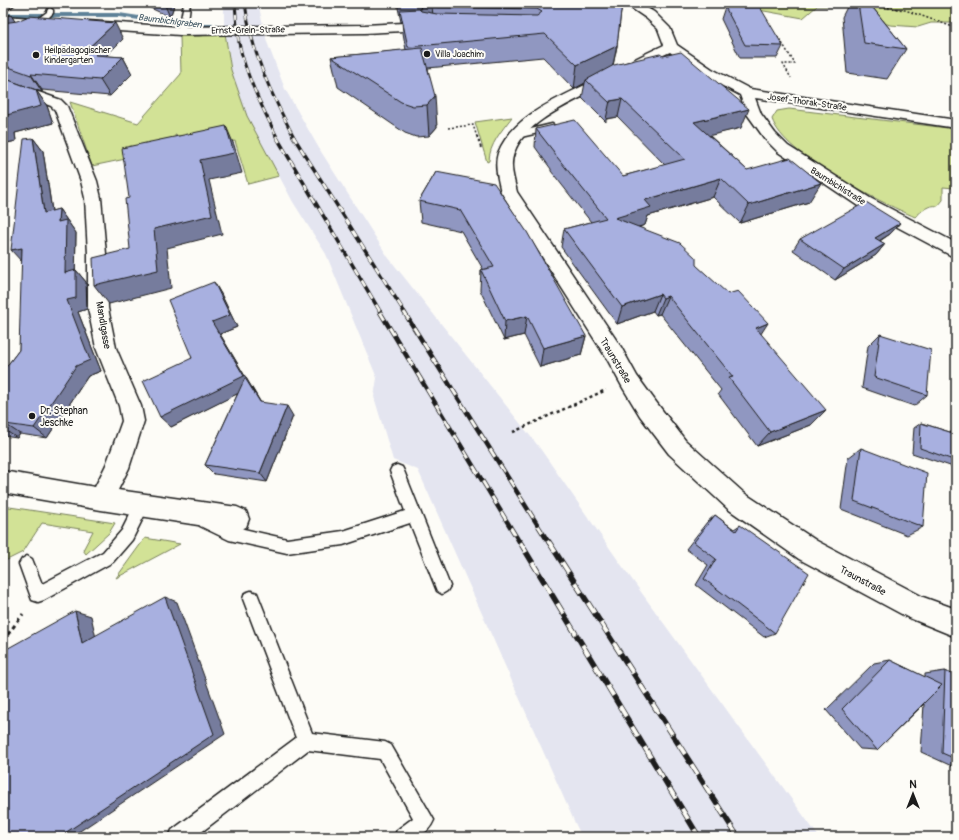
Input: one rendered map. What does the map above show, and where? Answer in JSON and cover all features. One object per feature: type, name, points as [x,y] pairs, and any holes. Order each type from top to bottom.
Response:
[{"type":"street","points":[[636,6],[650,15],[664,28],[671,47]]},
{"type":"street","points":[[3,20],[44,19],[62,24]]},
{"type":"street","name":"Ernst-Grein-Straße","points":[[76,25],[181,30],[427,29],[443,20]]},
{"type":"street","name":"Josef-Thorak-Straße","points":[[671,47],[707,72],[746,93],[956,124]]},
{"type":"street","name":"Traunstraße","points":[[671,47],[531,120],[517,135],[507,150],[504,164],[505,179],[509,192],[614,353],[630,382],[648,409],[677,447],[736,501],[808,550],[916,608],[956,623]]},
{"type":"street","name":"Mandlgasse","points":[[8,85],[56,103],[62,109],[89,181],[93,198],[97,254],[98,308],[106,348],[130,406],[133,421],[117,468],[101,499]]},
{"type":"street","name":"Baumbichlstraße","points":[[746,93],[754,114],[770,136],[783,149],[803,164],[864,202],[956,251]]},
{"type":"street","points":[[3,482],[101,499],[237,519]]},
{"type":"lane","points":[[3,11],[13,3]]},
{"type":"lane","points":[[181,30],[185,19],[187,3]]},
{"type":"lane","points":[[636,6],[666,3]]},
{"type":"lane","points":[[517,135],[559,126]]},
{"type":"lane","points":[[397,471],[442,586]]},
{"type":"lane","points":[[27,564],[38,594],[108,556],[127,536],[142,505]]},
{"type":"lane","points":[[184,511],[229,532],[287,546],[342,538],[414,515]]},
{"type":"lane","points":[[251,599],[306,741]]},
{"type":"lane","points":[[179,837],[306,741],[385,751],[425,820],[404,837]]},
{"type":"path","points":[[793,3],[854,4]]},
{"type":"path","points":[[867,5],[905,10],[956,28]]},
{"type":"path","points":[[773,38],[779,38],[795,64],[783,64],[792,80]]},
{"type":"path","points":[[448,128],[473,125],[486,166],[504,164]]},
{"type":"path","points":[[514,432],[595,394],[630,382]]},
{"type":"path","points":[[3,641],[38,594]]},
{"type":"shaded area","points":[[224,3],[258,3],[267,42],[285,89],[320,150],[388,257],[539,447],[620,563],[819,837],[582,837],[418,470],[393,460],[374,397],[377,378],[326,254],[293,202],[247,116],[231,70],[224,21]]},
{"type":"green space","points":[[748,3],[956,3],[956,23],[931,23],[918,27],[890,25],[853,12],[844,6],[817,6],[803,18],[753,9]]},
{"type":"green space","points":[[225,33],[231,70],[247,116],[279,176],[248,184],[235,141],[219,144],[175,135],[178,148],[92,166],[70,102],[138,123],[181,74],[180,36],[199,36]]},
{"type":"green space","points":[[789,109],[956,129],[956,186],[954,188],[943,187],[943,200],[938,206],[928,207],[915,217],[899,210],[835,176],[795,148],[780,133],[772,119],[777,111]]},
{"type":"green space","points":[[512,117],[494,143],[491,149],[489,161],[487,162],[475,122]]},
{"type":"green space","points":[[3,506],[115,523],[109,533],[86,554],[83,550],[93,531],[42,523],[23,552],[3,562]]},
{"type":"green space","points":[[145,538],[180,544],[116,578]]},
{"type":"building","points":[[438,3],[622,3],[617,46],[577,65],[545,34],[408,47],[400,10],[419,9],[421,11],[437,14],[537,16],[542,12],[537,9],[437,7],[432,5]]},
{"type":"building","points":[[858,3],[869,3],[906,49],[864,43]]},
{"type":"building","points":[[725,7],[760,7],[783,46],[745,45]]},
{"type":"building","points":[[29,16],[115,23],[85,51],[98,52],[95,55],[123,57],[100,80],[31,75],[3,65],[3,23],[17,21]]},
{"type":"building","points":[[422,48],[435,96],[427,105],[413,106],[401,102],[331,57]]},
{"type":"building","points":[[681,52],[749,109],[694,122],[747,170],[790,158],[821,183],[749,205],[721,178],[645,200],[651,207],[615,218],[680,243],[696,258],[696,265],[728,294],[738,291],[768,323],[756,328],[826,410],[770,432],[729,378],[733,377],[668,296],[663,298],[660,294],[622,307],[564,229],[606,218],[536,129],[575,120],[623,176],[685,159],[622,99],[610,101],[610,103],[586,80],[614,65],[660,54],[663,56]]},
{"type":"building","points":[[3,78],[36,90],[41,106],[3,116]]},
{"type":"building","points":[[226,126],[234,153],[200,160],[212,215],[154,229],[158,270],[94,285],[93,258],[130,249],[125,199],[129,198],[122,148]]},
{"type":"building","points":[[33,138],[44,213],[59,209],[58,222],[66,220],[65,273],[76,270],[76,298],[67,300],[90,360],[76,366],[34,428],[5,424],[3,427],[3,371],[19,350],[22,248],[11,250],[24,139]]},
{"type":"building","points":[[436,172],[494,183],[527,232],[586,336],[543,348],[527,316],[505,321],[481,270],[494,267],[460,210],[419,201]]},
{"type":"building","points":[[866,202],[900,223],[875,238],[885,244],[844,269],[800,239]]},
{"type":"building","points":[[214,282],[230,315],[212,322],[244,376],[160,417],[143,381],[192,358],[168,300]]},
{"type":"building","points":[[880,334],[931,350],[927,395],[874,377]]},
{"type":"building","points":[[245,378],[260,402],[287,406],[260,473],[205,465]]},
{"type":"building","points":[[921,423],[956,434],[956,461],[920,448]]},
{"type":"building","points":[[861,448],[927,473],[923,527],[854,501]]},
{"type":"building","points":[[715,515],[736,531],[740,525],[809,573],[775,633],[704,579],[716,559],[694,542]]},
{"type":"building","points":[[165,597],[214,734],[59,837],[3,837],[3,651],[75,611],[82,643]]},
{"type":"building","points":[[890,660],[942,685],[877,750],[842,709]]},
{"type":"building","points":[[945,671],[956,676],[956,759],[942,753]]},
{"type":"waterway","name":"Baumbichlgraben","points":[[3,15],[119,15],[192,26],[216,26]]},
{"type":"railway","points":[[235,3],[239,43],[242,55],[255,91],[277,137]]},
{"type":"railway","points":[[245,3],[257,56],[277,105],[294,137]]},
{"type":"railway","points":[[276,136],[381,313]]},
{"type":"railway","points":[[293,136],[405,313]]},
{"type":"railway","points":[[380,312],[520,543]]},
{"type":"railway","points":[[404,312],[549,543]]},
{"type":"railway","points":[[520,542],[699,837]]},
{"type":"railway","points":[[549,542],[738,837]]},
{"type":"place","name":"Villa Joachim","points":[[427,54]]},
{"type":"place","name":"Heilpädagogischer Kindergarten","points":[[36,55]]},
{"type":"place","name":"Dr. Stephan Jeschke","points":[[32,416]]}]
